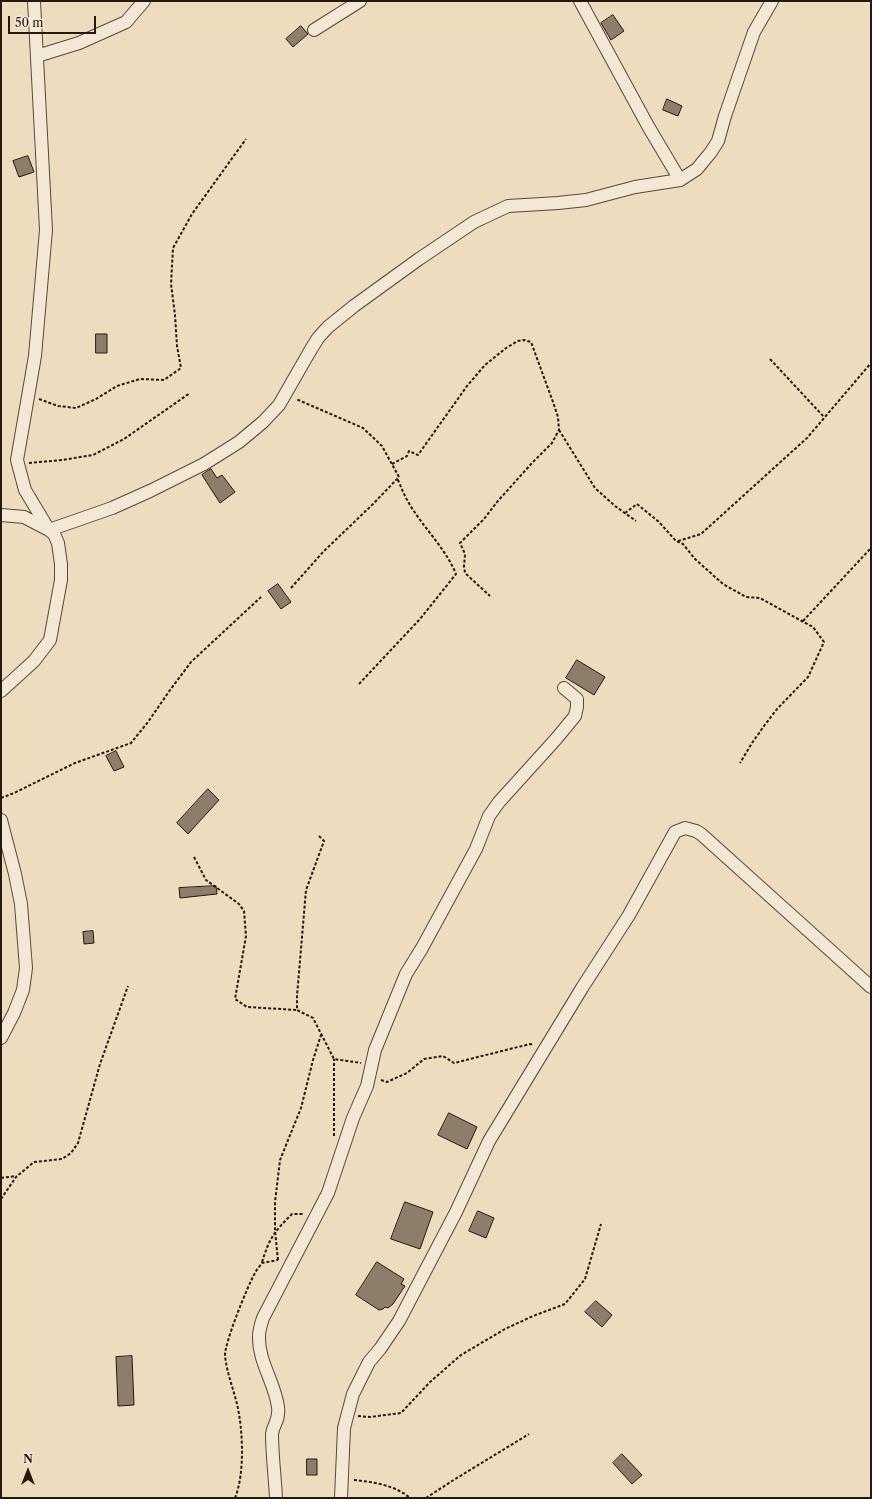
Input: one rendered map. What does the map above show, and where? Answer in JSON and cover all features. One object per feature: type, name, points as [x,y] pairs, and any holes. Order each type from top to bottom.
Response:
[{"type":"street","points":[[34,1],[46,230],[36,356],[17,460],[25,490],[49,530]]},
{"type":"street","points":[[37,56],[79,43],[126,22],[144,1]]},
{"type":"street","points":[[314,30],[360,1]]},
{"type":"street","points":[[580,1],[648,126],[680,180]]},
{"type":"street","points":[[49,530],[112,508],[150,491],[204,464],[250,434],[273,413],[286,395],[318,338],[328,327],[354,306],[419,259],[474,222],[508,206],[586,200],[635,187],[680,180],[697,169],[718,141],[724,116],[754,32],[772,1]]},
{"type":"street","points":[[1,515],[24,517],[54,534],[58,543],[61,564],[61,580],[50,640],[34,661],[1,691]]},
{"type":"street","points":[[276,1498],[272,1431],[278,1418],[278,1407],[262,1354],[259,1336],[263,1318],[328,1193],[353,1118],[367,1086],[375,1050],[406,974],[422,948],[476,849],[489,816],[499,802],[556,739],[574,716],[577,707],[577,699],[564,688]]},
{"type":"street","points":[[1,820],[21,904],[26,968],[23,990],[5,1025],[1,1038]]},
{"type":"street","points":[[341,1498],[344,1428],[353,1394],[369,1362],[380,1349],[399,1321],[456,1212],[489,1141],[582,988],[629,915],[654,873],[675,832],[685,828],[701,834],[871,986]]},
{"type":"path","points":[[28,396],[58,406],[76,408],[96,399],[117,386],[140,379],[164,380],[181,368],[177,346],[171,284],[173,248],[192,214],[246,139]]},
{"type":"path","points":[[392,464],[407,456],[409,451],[418,455],[485,365],[506,348],[518,341],[524,340],[531,342],[558,417],[559,430],[595,488],[636,521]]},
{"type":"path","points":[[770,359],[824,417]]},
{"type":"path","points":[[676,541],[701,534],[807,438],[871,363]]},
{"type":"path","points":[[18,465],[36,461],[62,460],[93,455],[124,439],[190,393]]},
{"type":"path","points":[[286,395],[363,428],[382,446],[399,477],[397,478],[405,496],[440,544],[453,565],[456,574],[420,618],[359,684]]},
{"type":"path","points":[[490,596],[465,573],[465,554],[460,543],[484,519],[497,502],[552,443],[559,430]]},
{"type":"path","points":[[291,588],[323,552],[373,504],[397,478]]},
{"type":"path","points":[[625,513],[637,504],[659,522],[676,541],[683,544],[695,559],[723,584],[746,596],[760,598],[803,621],[813,627],[824,642],[808,677],[777,709],[752,743],[740,763]]},
{"type":"path","points":[[803,621],[871,548]]},
{"type":"path","points":[[1,798],[75,763],[131,743],[191,662],[261,597]]},
{"type":"path","points":[[297,1010],[296,996],[306,890],[324,841],[319,836]]},
{"type":"path","points":[[194,857],[206,880],[239,904],[244,911],[246,936],[235,998],[247,1007],[297,1010],[312,1018],[334,1059],[334,1141]]},
{"type":"path","points":[[1,1199],[18,1176],[34,1162],[62,1159],[71,1153],[78,1143],[100,1064],[128,986]]},
{"type":"path","points":[[283,1280],[278,1260],[275,1231],[275,1202],[280,1160],[301,1108],[321,1035]]},
{"type":"path","points":[[334,1059],[365,1063],[371,1069],[376,1079],[387,1082],[407,1073],[424,1059],[443,1056],[454,1064],[530,1044],[547,1045]]},
{"type":"path","points":[[1,1178],[18,1176]]},
{"type":"path","points":[[235,1498],[238,1491],[242,1438],[237,1404],[229,1381],[225,1354],[247,1291],[255,1272],[262,1263],[267,1246],[275,1231],[292,1214],[317,1215]]},
{"type":"path","points":[[347,1414],[370,1417],[401,1413],[430,1382],[461,1355],[505,1329],[533,1316],[565,1304],[585,1279],[601,1224]]},
{"type":"path","points":[[262,1263],[278,1260]]},
{"type":"path","points":[[426,1498],[459,1476],[529,1434]]},
{"type":"path","points":[[341,1478],[368,1481],[391,1487],[410,1498]]},
{"type":"building","points":[[613,15],[624,31],[611,40],[601,23]]},
{"type":"building","points":[[301,26],[308,34],[293,47],[286,39]]},
{"type":"building","points":[[667,99],[682,106],[678,116],[663,110]]},
{"type":"building","points":[[28,156],[34,172],[19,177],[13,161]]},
{"type":"building","points":[[96,334],[107,334],[107,353],[96,353]]},
{"type":"building","points":[[211,469],[217,478],[222,475],[235,492],[220,503],[202,475]]},
{"type":"building","points":[[278,584],[291,602],[281,609],[268,591]]},
{"type":"building","points":[[577,660],[605,677],[594,695],[566,678]]},
{"type":"building","points":[[116,751],[124,767],[114,771],[106,756]]},
{"type":"building","points":[[208,789],[219,800],[188,834],[177,823]]},
{"type":"building","points":[[216,886],[217,894],[180,898],[179,888]]},
{"type":"building","points":[[93,931],[94,943],[84,944],[83,932]]},
{"type":"building","points":[[449,1113],[477,1127],[467,1149],[438,1135]]},
{"type":"building","points":[[405,1202],[433,1212],[420,1249],[391,1239]]},
{"type":"building","points":[[478,1211],[494,1218],[486,1238],[469,1231]]},
{"type":"building","points":[[377,1262],[404,1279],[401,1284],[405,1286],[393,1304],[388,1308],[385,1307],[379,1310],[356,1295]]},
{"type":"building","points":[[596,1301],[612,1315],[602,1327],[585,1312]]},
{"type":"building","points":[[132,1356],[134,1405],[118,1406],[116,1357]]},
{"type":"building","points":[[622,1454],[642,1475],[632,1484],[613,1463]]},
{"type":"building","points":[[307,1459],[317,1459],[317,1475],[307,1475]]}]
